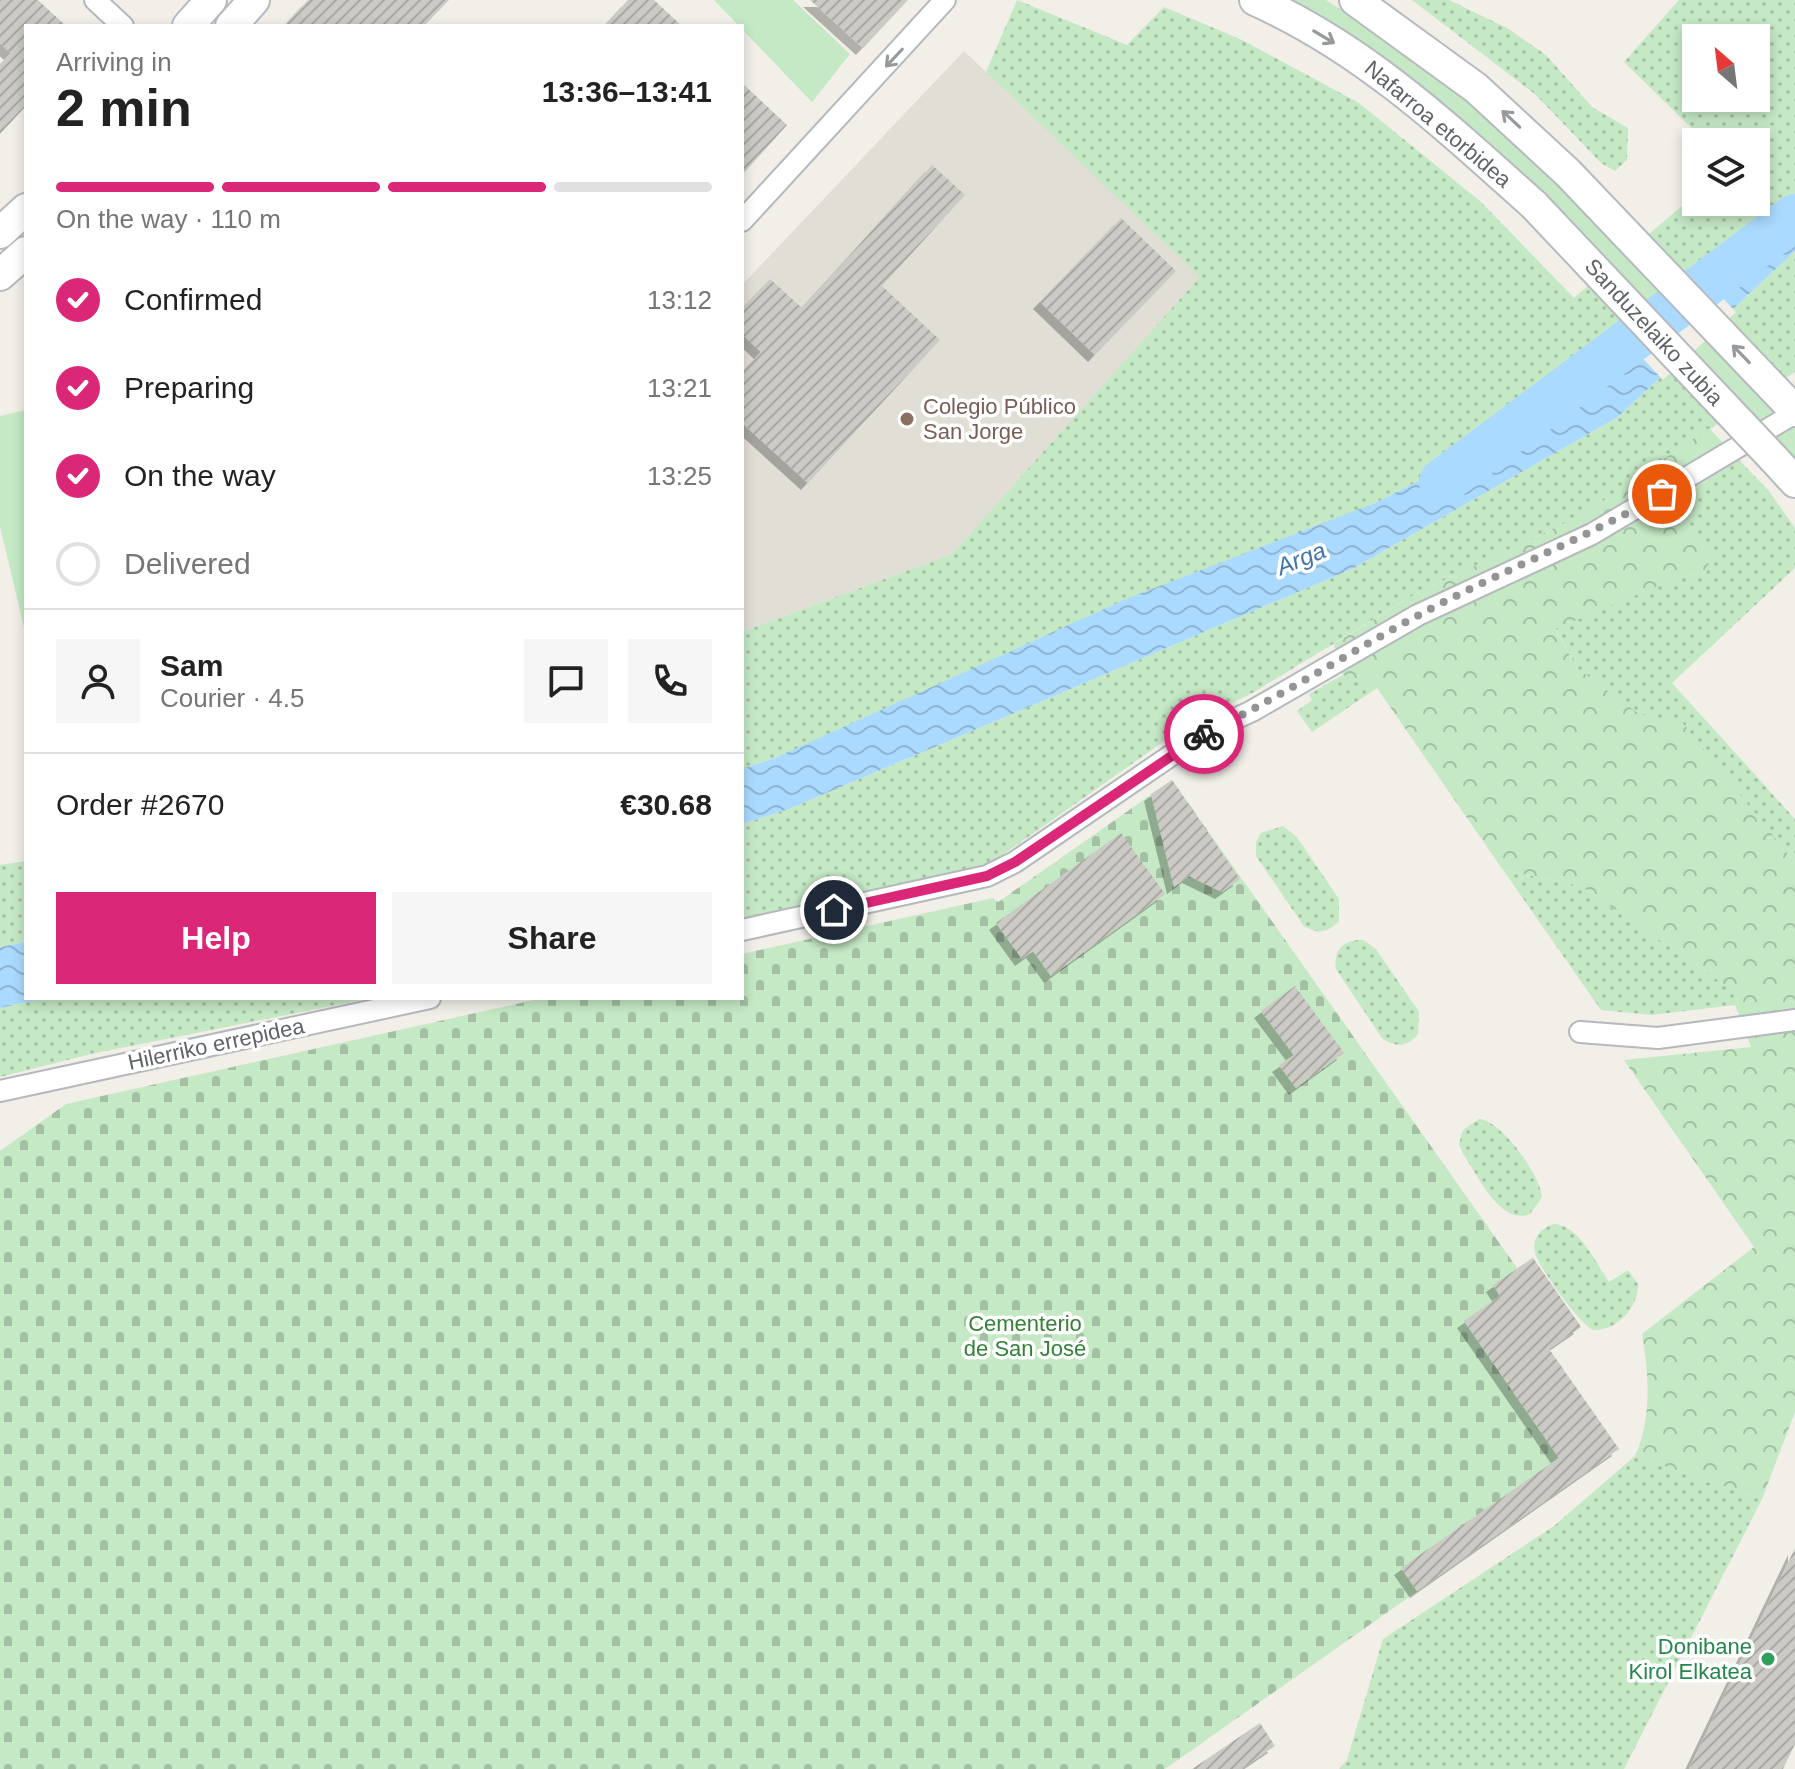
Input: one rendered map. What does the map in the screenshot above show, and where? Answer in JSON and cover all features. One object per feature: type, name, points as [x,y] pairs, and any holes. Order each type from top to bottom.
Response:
[{"type":"main road","points":[[190,24],[211,0]]},
{"type":"main road","points":[[233,24],[254,0]]},
{"type":"main road","name":"Nafarroa etorbidea","points":[[1255,0],[1345,50],[1401,87],[1534,205]]},
{"type":"main road","points":[[1355,0],[1476,88],[1568,173],[1795,412]]},
{"type":"main road","name":"Sanduzelaiko zubia","points":[[1534,205],[1795,482]]},
{"type":"main road","points":[[0,233],[24,211]]},
{"type":"main road","points":[[0,275],[24,254]]},
{"type":"street","points":[[95,0],[121,24]]},
{"type":"street","points":[[744,219],[945,0]]},
{"type":"street","points":[[744,930],[987,876],[1015,862],[1201,735],[1252,711],[1418,615],[1592,534],[1795,412]]},
{"type":"street","name":"Hilerriko errepidea","points":[[1,1091],[421,1000]]},
{"type":"street","points":[[1580,1032],[1658,1038],[1795,1020]]},
{"type":"shaded area","name":"Colegio Público San Jorge","points":[[964,51],[1201,277],[952,554],[744,631],[744,283]]},
{"type":"green space","points":[[714,0],[793,0],[850,54],[812,102],[744,31],[744,24],[737,24]]},
{"type":"green space","points":[[1017,0],[1127,45],[1164,7],[1242,40],[1359,103],[1481,202],[1574,298],[1682,206],[1682,216],[1770,216],[1770,128],[1692,128],[1624,62],[1679,0],[1795,0],[1795,193],[1577,401],[1375,503],[775,758],[744,768],[744,631],[952,554],[1200,277],[986,72]]},
{"type":"green space","points":[[1280,0],[1326,0],[1431,67],[1542,165],[1795,429],[1795,460],[1570,221],[1496,149],[1416,83]]},
{"type":"green space","points":[[1412,0],[1449,0],[1507,28],[1546,55],[1592,107],[1628,128],[1627,160],[1615,171],[1601,163],[1536,95]]},
{"type":"green space","points":[[1795,251],[1795,372],[1584,514],[1417,593],[1254,692],[1180,730],[991,863],[744,920],[744,823],[789,809],[1352,569],[1618,417]]},
{"type":"green space","points":[[24,410],[24,628],[0,526],[0,416]]},
{"type":"green space","points":[[1709,428],[1738,459],[1668,508],[1711,557],[1706,573],[1680,577],[1555,629],[1577,668],[1639,714],[1682,722],[1795,863],[1795,1412],[1762,1499],[1635,1456],[1644,1427],[1648,1396],[1642,1334],[1754,1247],[1624,1060],[1751,1047],[1735,1005],[1738,994],[1581,886],[1503,870],[1377,688],[1343,675],[1334,644],[1417,593],[1584,514]]},
{"type":"green space","points":[[1738,459],[1769,491],[1795,528],[1795,568],[1672,683],[1795,819],[1795,863],[1682,723],[1639,715],[1577,668],[1555,628],[1680,577],[1706,573],[1711,557],[1668,508]]},
{"type":"green space","points":[[1343,675],[1377,688],[1312,732],[1297,711],[1312,700],[1309,694]]},
{"type":"green space","name":"Cementerio de San José","points":[[1172,780],[1517,1268],[1533,1258],[1581,1327],[1549,1349],[1619,1449],[1165,1769],[0,1769],[0,1151],[66,1104],[534,1000],[744,1000],[744,954],[993,898],[998,902]]},
{"type":"green space","points":[[1283,826],[1296,836],[1339,899],[1339,921],[1331,928],[1317,931],[1303,925],[1256,856],[1256,842],[1261,833]]},
{"type":"green space","points":[[24,861],[24,942],[0,947],[0,865]]},
{"type":"green space","points":[[1503,870],[1581,886],[1738,994],[1735,1005],[1651,1015],[1601,1010]]},
{"type":"green space","points":[[1363,940],[1376,949],[1419,1012],[1418,1034],[1406,1044],[1396,1045],[1382,1038],[1336,969],[1336,956],[1341,947],[1350,941]]},
{"type":"green space","points":[[35,1000],[362,1000],[91,1054],[0,1077],[0,1008]]},
{"type":"green space","points":[[1479,1119],[1488,1122],[1508,1139],[1535,1176],[1542,1197],[1530,1214],[1519,1216],[1500,1206],[1463,1154],[1459,1144],[1463,1130]]},
{"type":"green space","points":[[1554,1224],[1572,1231],[1579,1238],[1609,1282],[1628,1270],[1638,1284],[1631,1309],[1618,1322],[1593,1330],[1552,1283],[1538,1261],[1534,1243],[1545,1228]]},
{"type":"green space","points":[[1635,1456],[1762,1499],[1624,1769],[1339,1769],[1347,1760],[1383,1639],[1554,1526]]},
{"type":"water","points":[[1795,193],[1795,251],[1618,417],[1352,569],[789,809],[744,823],[744,768],[775,758],[1126,599],[1375,503],[1577,401]]},
{"type":"water","points":[[24,942],[24,1000],[35,1000],[0,1008],[0,947]]},
{"type":"pier","points":[[1702,276],[1736,312],[1663,380],[1630,345]]},
{"type":"building","points":[[0,0],[38,0],[64,24],[24,24],[24,108],[0,134],[0,64],[11,53],[0,43]]},
{"type":"building","points":[[308,0],[449,0],[426,24],[286,24]]},
{"type":"building","points":[[628,0],[654,0],[680,24],[606,24]]},
{"type":"building","points":[[810,0],[908,0],[863,48]]},
{"type":"building","points":[[744,85],[787,125],[744,173]]},
{"type":"building","points":[[932,165],[965,195],[882,286],[940,340],[808,483],[744,425],[744,371],[761,352],[744,336],[744,307],[770,279],[802,308]]},
{"type":"building","points":[[1121,218],[1176,271],[1095,355],[1040,302]]},
{"type":"building","points":[[1172,780],[1240,879],[1222,892],[1189,876],[1174,887],[1151,794]]},
{"type":"building","points":[[1121,833],[1165,894],[1051,976],[1033,951],[1022,959],[996,923]]},
{"type":"building","points":[[1295,986],[1344,1053],[1296,1088],[1279,1065],[1294,1055],[1261,1011]]},
{"type":"building","points":[[1533,1258],[1581,1327],[1549,1349],[1619,1449],[1417,1591],[1401,1568],[1559,1458],[1464,1321],[1500,1296],[1493,1285]]},
{"type":"building","name":"Donibane Kirol Elkatea","points":[[1795,1548],[1795,1744],[1783,1769],[1689,1769]]},
{"type":"building","points":[[1260,1723],[1275,1746],[1241,1769],[1192,1769]]},
{"type":"waterway","name":"Arga","points":[[1442,482],[1795,217]]},
{"type":"way so far","points":[[1204,734],[1252,711],[1418,615],[1592,534],[1662,494]]},
{"type":"place","name":"Colegio Público San Jorge","points":[[907,419]]},
{"type":"place","name":"Donibane Kirol Elkatea","points":[[1768,1659]]},
{"type":"route","points":[[834,910],[987,876],[1015,862],[1150,767],[1204,734]]}]
